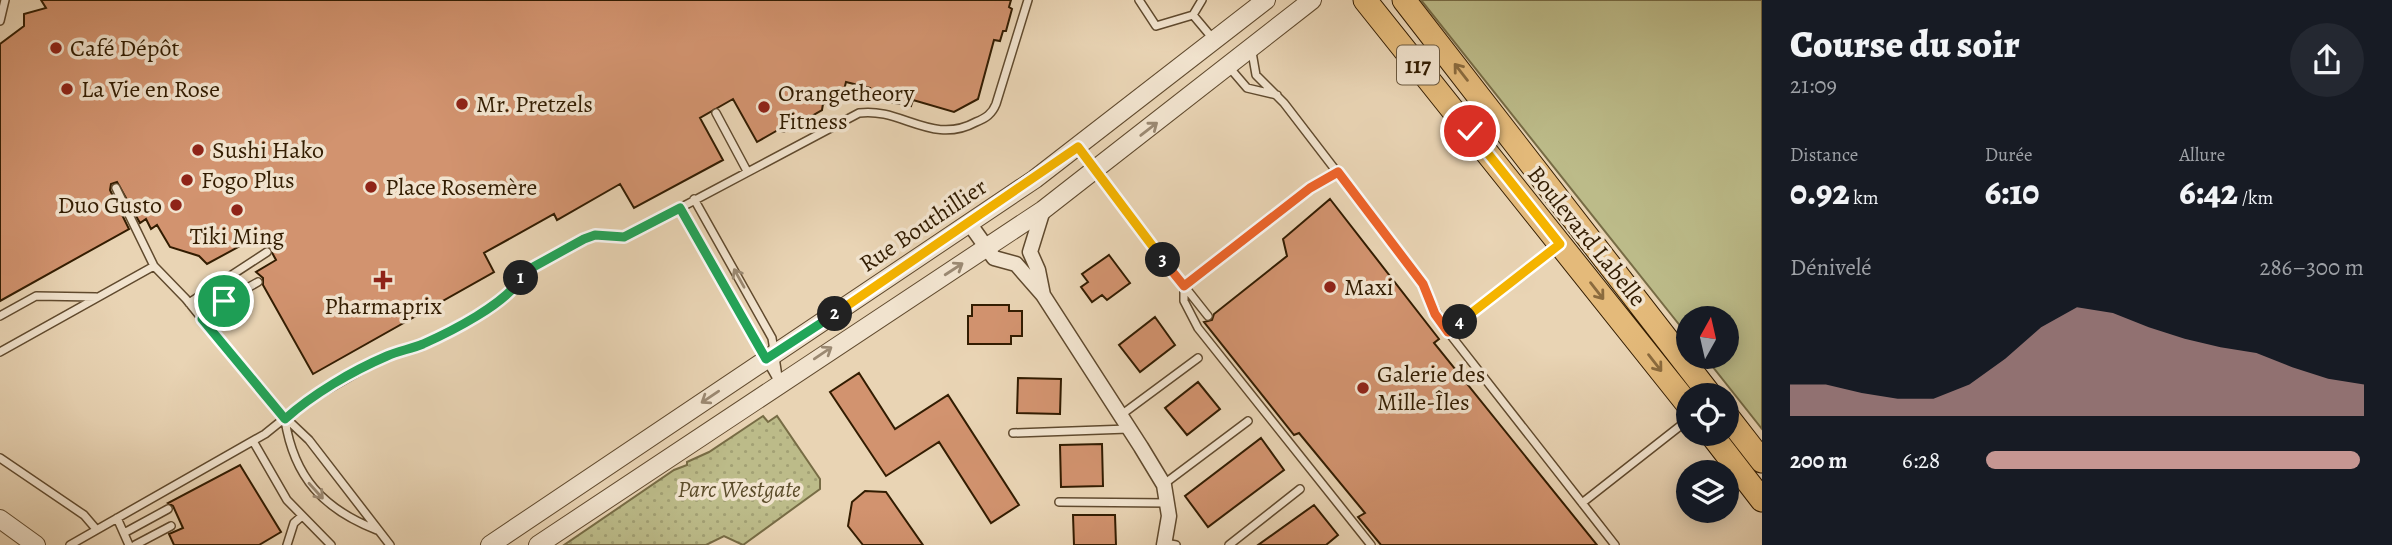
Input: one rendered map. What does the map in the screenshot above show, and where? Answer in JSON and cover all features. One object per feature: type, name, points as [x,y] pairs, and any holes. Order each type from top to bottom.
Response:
[{"type":"main road","name":"Boulevard Labelle","points":[[1365,0],[1676,390]]},
{"type":"main road","name":"Boulevard Labelle","points":[[1404,0],[1701,383]]},
{"type":"main road","points":[[1739,431],[1762,461]]},
{"type":"main road","points":[[1720,446],[1762,500]]},
{"type":"street","name":"Rue Bouthillier","points":[[490,545],[1078,147],[1266,0]]},
{"type":"street","points":[[538,545],[1043,210],[1312,0]]},
{"type":"street","points":[[1043,210],[1030,252],[1038,270],[1043,295]]},
{"type":"street","points":[[969,223],[998,261],[1012,263],[1043,295],[1164,485],[1168,544]]},
{"type":"street","points":[[1012,263],[1020,255],[1030,252]]},
{"type":"street","points":[[0,519],[36,545]]},
{"type":"lane","points":[[0,21],[5,0]]},
{"type":"lane","points":[[70,545],[253,442],[301,405],[384,357],[432,340],[500,301],[512,291],[526,271],[584,239],[595,235],[624,237],[859,113],[875,113],[956,132],[986,117],[996,104],[1028,0]]},
{"type":"lane","points":[[1139,0],[1156,26],[1193,15],[1202,0]]},
{"type":"lane","points":[[1193,15],[1214,41]]},
{"type":"lane","points":[[1252,47],[1254,72],[1277,95],[1338,172],[1423,284],[1435,314],[1448,332],[1615,545]]},
{"type":"lane","points":[[1228,66],[1247,88],[1277,95]]},
{"type":"lane","points":[[716,113],[747,171]]},
{"type":"lane","points":[[1078,147],[1208,316]]},
{"type":"lane","points":[[1184,286],[1310,188],[1338,172]]},
{"type":"lane","points":[[117,188],[154,266],[189,303],[285,419],[309,440],[390,545]]},
{"type":"lane","points":[[694,199],[772,338],[771,356]]},
{"type":"lane","points":[[680,208],[771,356],[779,383]]},
{"type":"lane","points":[[1448,332],[1560,244]]},
{"type":"lane","points":[[189,303],[267,252]]},
{"type":"lane","points":[[0,352],[154,266]]},
{"type":"lane","points":[[202,319],[224,301],[258,282]]},
{"type":"lane","points":[[1184,286],[1184,301],[1198,328],[1371,545]]},
{"type":"lane","points":[[0,316],[36,296],[99,297]]},
{"type":"lane","points":[[1120,415],[1198,358]]},
{"type":"lane","points":[[285,419],[290,450],[314,489],[355,521],[377,530]]},
{"type":"lane","points":[[1164,485],[1248,421]]},
{"type":"lane","points":[[1013,433],[1129,429]]},
{"type":"lane","points":[[1582,503],[1676,429]]},
{"type":"lane","points":[[253,442],[283,494],[331,545]]},
{"type":"lane","points":[[0,458],[84,515],[96,529]]},
{"type":"lane","points":[[1229,545],[1300,489]]},
{"type":"lane","points":[[1059,502],[1167,503]]},
{"type":"lane","points":[[124,533],[168,509]]},
{"type":"lane","points":[[287,545],[294,523],[302,516]]},
{"type":"lane","points":[[117,517],[130,545]]},
{"type":"lane","points":[[135,545],[172,526]]},
{"type":"green space","points":[[1421,0],[1762,0],[1762,429],[1739,400],[1739,383],[1726,383],[1714,369],[1740,369],[1740,306],[1676,306],[1676,321]]},
{"type":"green space","name":"Parc Westgate","points":[[763,416],[768,422],[777,416],[820,479],[820,489],[743,545],[724,536],[706,545],[564,545],[674,470],[709,452]]},
{"type":"building","name":"Place Rosemère","points":[[41,0],[1011,0],[1009,7],[1012,9],[1006,31],[1003,31],[1000,41],[994,40],[978,99],[954,112],[913,100],[911,106],[878,100],[879,97],[868,94],[870,88],[846,82],[843,94],[823,104],[822,110],[784,132],[778,130],[757,142],[733,99],[700,118],[723,160],[634,208],[620,184],[557,220],[554,214],[484,253],[494,272],[313,374],[263,285],[263,278],[256,272],[276,260],[262,234],[207,264],[199,256],[170,247],[157,225],[151,229],[146,219],[140,223],[117,182],[111,184],[110,190],[129,229],[0,301],[0,44],[24,26],[24,14],[46,8]]},
{"type":"building","name":"Galerie des Mille-Îles","points":[[1330,199],[1439,339],[1434,343],[1597,545],[1381,545],[1358,517],[1365,513],[1299,433],[1294,435],[1204,322],[1212,320],[1214,314],[1287,256],[1283,239]]},
{"type":"building","points":[[1109,255],[1130,283],[1107,300],[1102,295],[1092,302],[1081,287],[1088,282],[1082,274]]},
{"type":"building","points":[[972,305],[1009,305],[1009,311],[1022,311],[1022,336],[1011,336],[1011,344],[968,344],[968,316],[972,316]]},
{"type":"building","points":[[1155,317],[1175,345],[1140,372],[1119,345]]},
{"type":"building","points":[[859,373],[895,429],[948,395],[1019,505],[991,523],[939,442],[886,476],[830,392]]},
{"type":"building","points":[[1018,378],[1061,379],[1060,414],[1017,413]]},
{"type":"building","points":[[1198,382],[1220,409],[1187,435],[1165,408]]},
{"type":"building","points":[[1261,438],[1284,470],[1208,527],[1185,496]]},
{"type":"building","points":[[1102,444],[1103,486],[1061,487],[1060,445]]},
{"type":"building","points":[[240,465],[281,532],[259,545],[174,545],[169,534],[183,528],[173,506],[168,503]]},
{"type":"building","points":[[865,491],[886,492],[923,545],[863,545],[848,526],[852,502]]},
{"type":"building","points":[[1314,505],[1338,535],[1326,545],[1258,545]]},
{"type":"building","points":[[1073,515],[1115,515],[1116,545],[1074,545]]},
{"type":"place","name":"Café Dépôt","points":[[56,48]]},
{"type":"place","name":"La Vie en Rose","points":[[67,89]]},
{"type":"place","name":"Mr. Pretzels","points":[[462,104]]},
{"type":"place","name":"Orangetheory Fitness","points":[[764,107]]},
{"type":"place","name":"Sushi Hako","points":[[198,150]]},
{"type":"place","name":"Fogo Plus","points":[[187,180]]},
{"type":"place","name":"Place Rosemère","points":[[371,187]]},
{"type":"place","name":"Duo Gusto","points":[[176,205]]},
{"type":"place","name":"Tiki Ming","points":[[237,210]]},
{"type":"place","name":"Pharmaprix","points":[[383,280]]},
{"type":"place","name":"Maxi","points":[[1330,287]]},
{"type":"place","name":"Galerie des Mille-Îles","points":[[1363,388]]},
{"type":"route","points":[[224,301],[202,319],[285,419],[301,405],[384,357],[432,340],[500,301],[512,291],[526,271],[584,239],[595,235],[624,237],[680,208],[766,359],[1035,179],[1078,147],[1110,193],[1184,286],[1310,188],[1338,172],[1423,284],[1435,314],[1448,332],[1560,244],[1470,131]]}]
